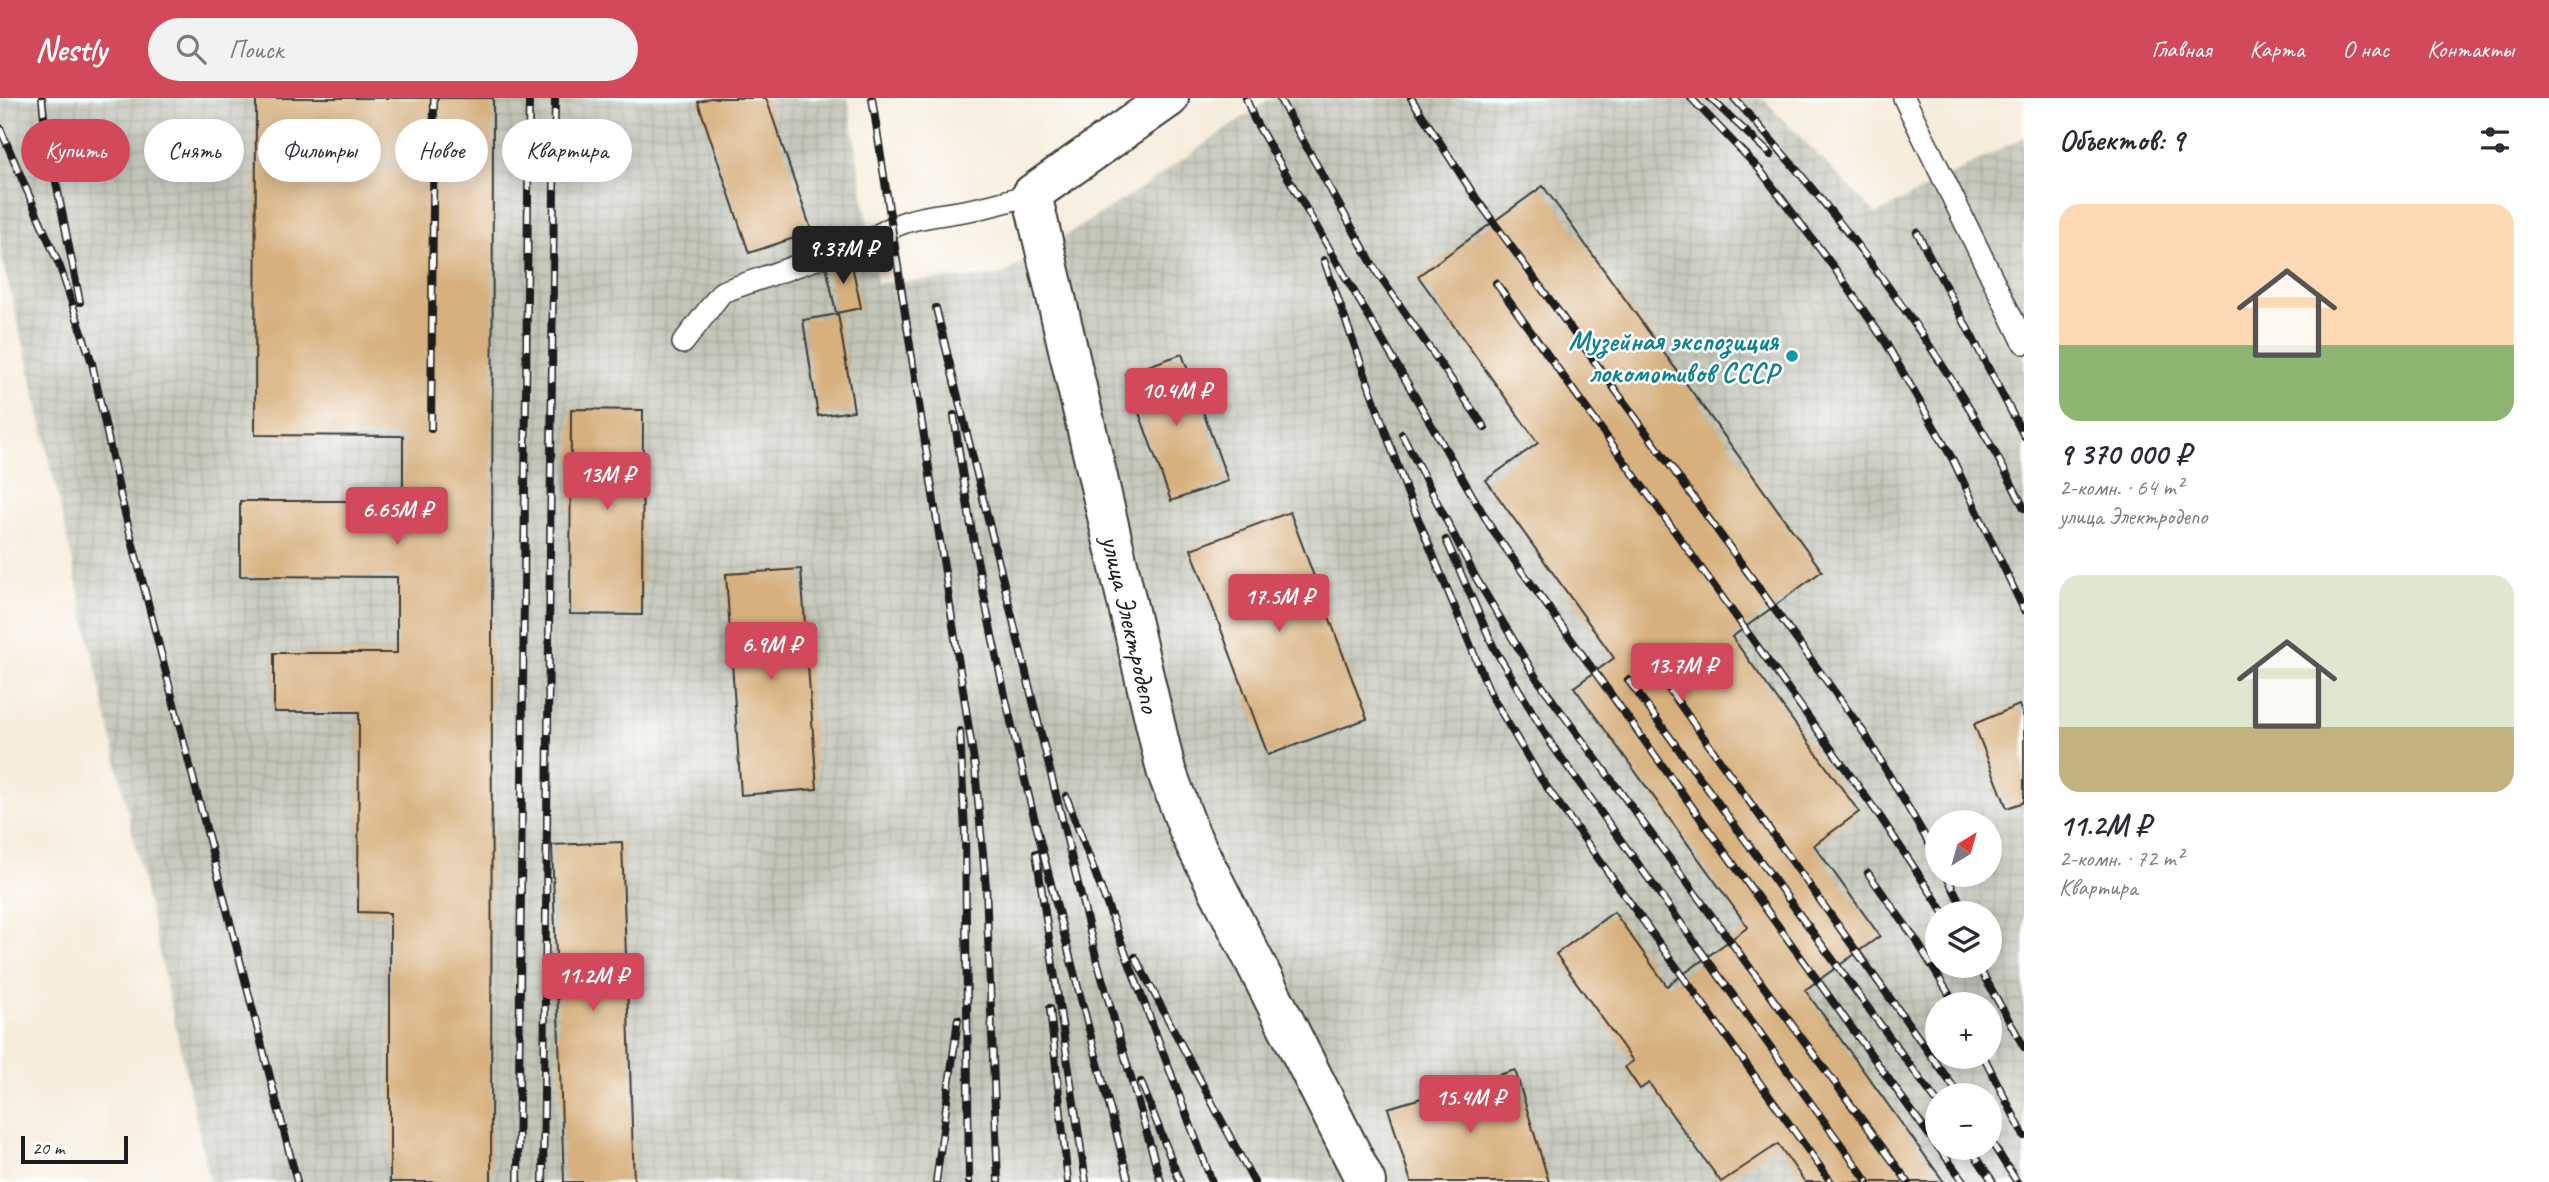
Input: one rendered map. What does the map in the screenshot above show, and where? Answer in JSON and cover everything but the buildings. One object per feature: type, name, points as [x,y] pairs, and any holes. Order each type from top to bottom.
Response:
[{"type":"street","points":[[1032,194],[1147,104]]},
{"type":"street","name":"улица Электродепо","points":[[1032,194],[1166,770],[1190,834],[1366,1182]]},
{"type":"lane","points":[[1903,98],[2024,343]]},
{"type":"lane","points":[[682,343],[722,292],[870,240],[890,227],[920,216],[973,210],[1032,194]]},
{"type":"shaded area","points":[[0,98],[848,98],[877,283],[1000,276],[1140,189],[1271,98],[1762,98],[1876,214],[2024,137],[2024,1182],[210,1182],[28,362],[0,251]]},
{"type":"railway","points":[[42,98],[45,127],[80,302]]},
{"type":"railway","points":[[431,429],[434,98]]},
{"type":"railway","points":[[518,1182],[529,98]]},
{"type":"railway","points":[[543,1182],[555,98]]},
{"type":"railway","points":[[872,98],[975,768],[986,887],[998,1182]]},
{"type":"railway","points":[[1246,98],[1254,119],[1493,531],[1925,1129]]},
{"type":"railway","points":[[1279,98],[1378,274],[1485,428]]},
{"type":"railway","points":[[1411,98],[1476,198],[1865,734],[1925,836]]},
{"type":"railway","points":[[1691,98],[1760,170],[1835,269],[1886,343],[1953,460],[2024,610]]},
{"type":"railway","points":[[1710,98],[1771,155]]},
{"type":"railway","points":[[1734,98],[1816,193],[1893,293],[1963,398],[2024,508]]},
{"type":"railway","points":[[0,128],[60,267],[92,363],[120,494],[297,1182]]},
{"type":"railway","points":[[1917,232],[2024,436]]},
{"type":"railway","points":[[1324,260],[1407,492],[1491,695],[1541,779],[1831,1182]]},
{"type":"railway","points":[[1496,283],[1881,818],[1936,901]]},
{"type":"railway","points":[[936,308],[1096,957],[1161,1182]]},
{"type":"railway","points":[[954,415],[969,512],[1007,705],[1129,1182]]},
{"type":"railway","points":[[1402,434],[1476,578],[1537,679],[1908,1182]]},
{"type":"railway","points":[[1446,540],[1494,648],[1552,745],[1868,1182]]},
{"type":"railway","points":[[1651,664],[1951,1083]]},
{"type":"railway","points":[[1628,680],[1925,1086]]},
{"type":"railway","points":[[960,731],[965,832],[969,1182]]},
{"type":"railway","points":[[1066,796],[1212,1182]]},
{"type":"railway","points":[[1036,853],[1086,1182]]},
{"type":"railway","points":[[1868,873],[1916,940],[1948,992]]},
{"type":"railway","points":[[1952,887],[1959,901]]},
{"type":"railway","points":[[1135,957],[1254,1182]]},
{"type":"railway","points":[[1985,978],[2024,1047]]},
{"type":"railway","points":[[1050,1008],[1068,1182]]},
{"type":"railway","points":[[936,1182],[958,1019]]},
{"type":"railway","points":[[1990,1069],[2024,1136]]},
{"type":"railway","points":[[1141,1082],[1180,1182]]},
{"type":"railway","points":[[2002,1159],[2017,1182]]},
{"type":"railway","points":[[1948,1160],[1964,1182]]},
{"type":"railway","points":[[1978,1160],[1993,1182]]},
{"type":"place","name":"Музейная экспозиция локомотивов СССР","points":[[1792,356]]}]
